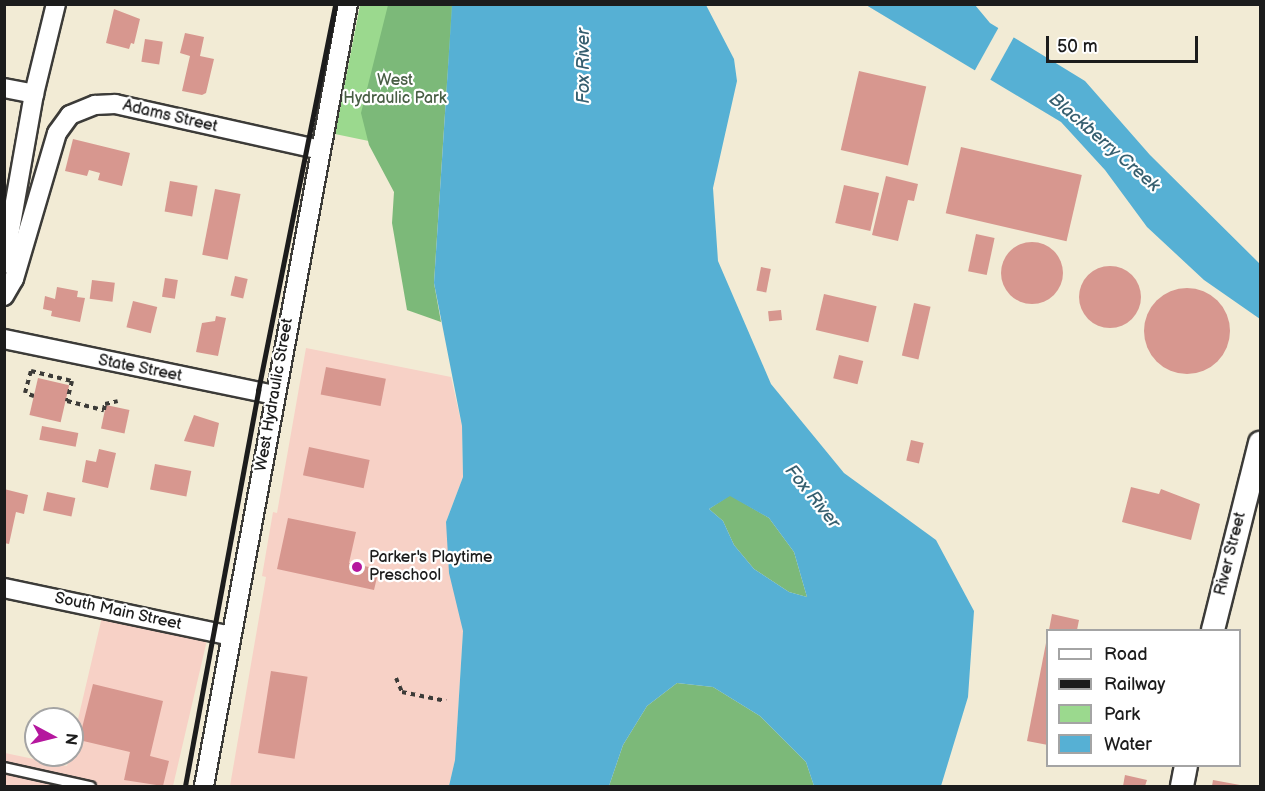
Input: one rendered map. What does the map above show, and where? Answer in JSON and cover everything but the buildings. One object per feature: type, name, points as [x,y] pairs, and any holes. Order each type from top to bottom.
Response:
[{"type":"street","points":[[4,264],[34,94],[56,4]]},
{"type":"street","name":"West Hydraulic Street","points":[[204,786],[348,4]]},
{"type":"street","points":[[4,88],[34,94]]},
{"type":"street","name":"Adams Street","points":[[4,296],[14,279],[57,133],[70,115],[95,105],[114,104],[320,150]]},
{"type":"street","name":"State Street","points":[[4,339],[275,395]]},
{"type":"street","name":"River Street","points":[[1213,629],[1260,443]]},
{"type":"street","name":"South Main Street","points":[[4,588],[231,636]]},
{"type":"street","points":[[1182,786],[1186,767]]},
{"type":"lane","points":[[4,767],[90,786]]},
{"type":"path","points":[[34,396],[25,393],[31,371],[72,381],[68,401],[104,410],[105,404],[118,401]]},
{"type":"path","points":[[396,678],[402,692],[446,700]]},
{"type":"shaded area","points":[[306,348],[451,377],[462,426],[463,477],[446,522],[463,631],[455,760],[449,786],[230,786],[266,577],[262,576],[273,512],[277,513]]},
{"type":"shaded area","points":[[102,617],[207,640],[173,786],[5,786],[5,753],[24,757],[24,767],[84,767],[84,707],[81,707]]},
{"type":"green space","name":"West Hydraulic Park","points":[[360,5],[453,5],[441,156],[335,134]]},
{"type":"green space","points":[[388,5],[452,5],[434,283],[441,322],[407,310],[392,223],[394,192],[369,145],[361,113]]},
{"type":"green space","points":[[730,495],[769,518],[794,552],[807,597],[789,592],[754,569],[734,545],[723,521],[709,509]]},
{"type":"green space","points":[[677,683],[713,687],[760,716],[806,762],[814,786],[609,786],[623,745],[647,706]]},
{"type":"water","name":"Fox River","points":[[452,5],[706,5],[734,59],[737,81],[713,188],[718,261],[771,384],[844,473],[936,540],[974,611],[968,697],[941,786],[814,786],[806,762],[760,716],[713,687],[677,683],[647,706],[623,745],[609,786],[449,786],[455,760],[463,631],[449,573],[446,522],[463,477],[462,426],[434,283]],"holes":[[[730,496],[769,518],[794,552],[807,597],[789,592],[754,569],[734,545],[723,521],[709,509]]]},
{"type":"water","name":"Blackberry Creek","points":[[866,5],[975,5],[990,23],[1085,81],[1150,155],[1260,264],[1260,319],[1204,280],[1147,227],[1105,170],[1061,122]]},
{"type":"pier","points":[[1000,25],[1016,34],[989,83],[973,74]]},
{"type":"railway","points":[[185,786],[258,391],[335,4]]},
{"type":"place","name":"Parker's Playtime Preschool","points":[[357,567]]}]
